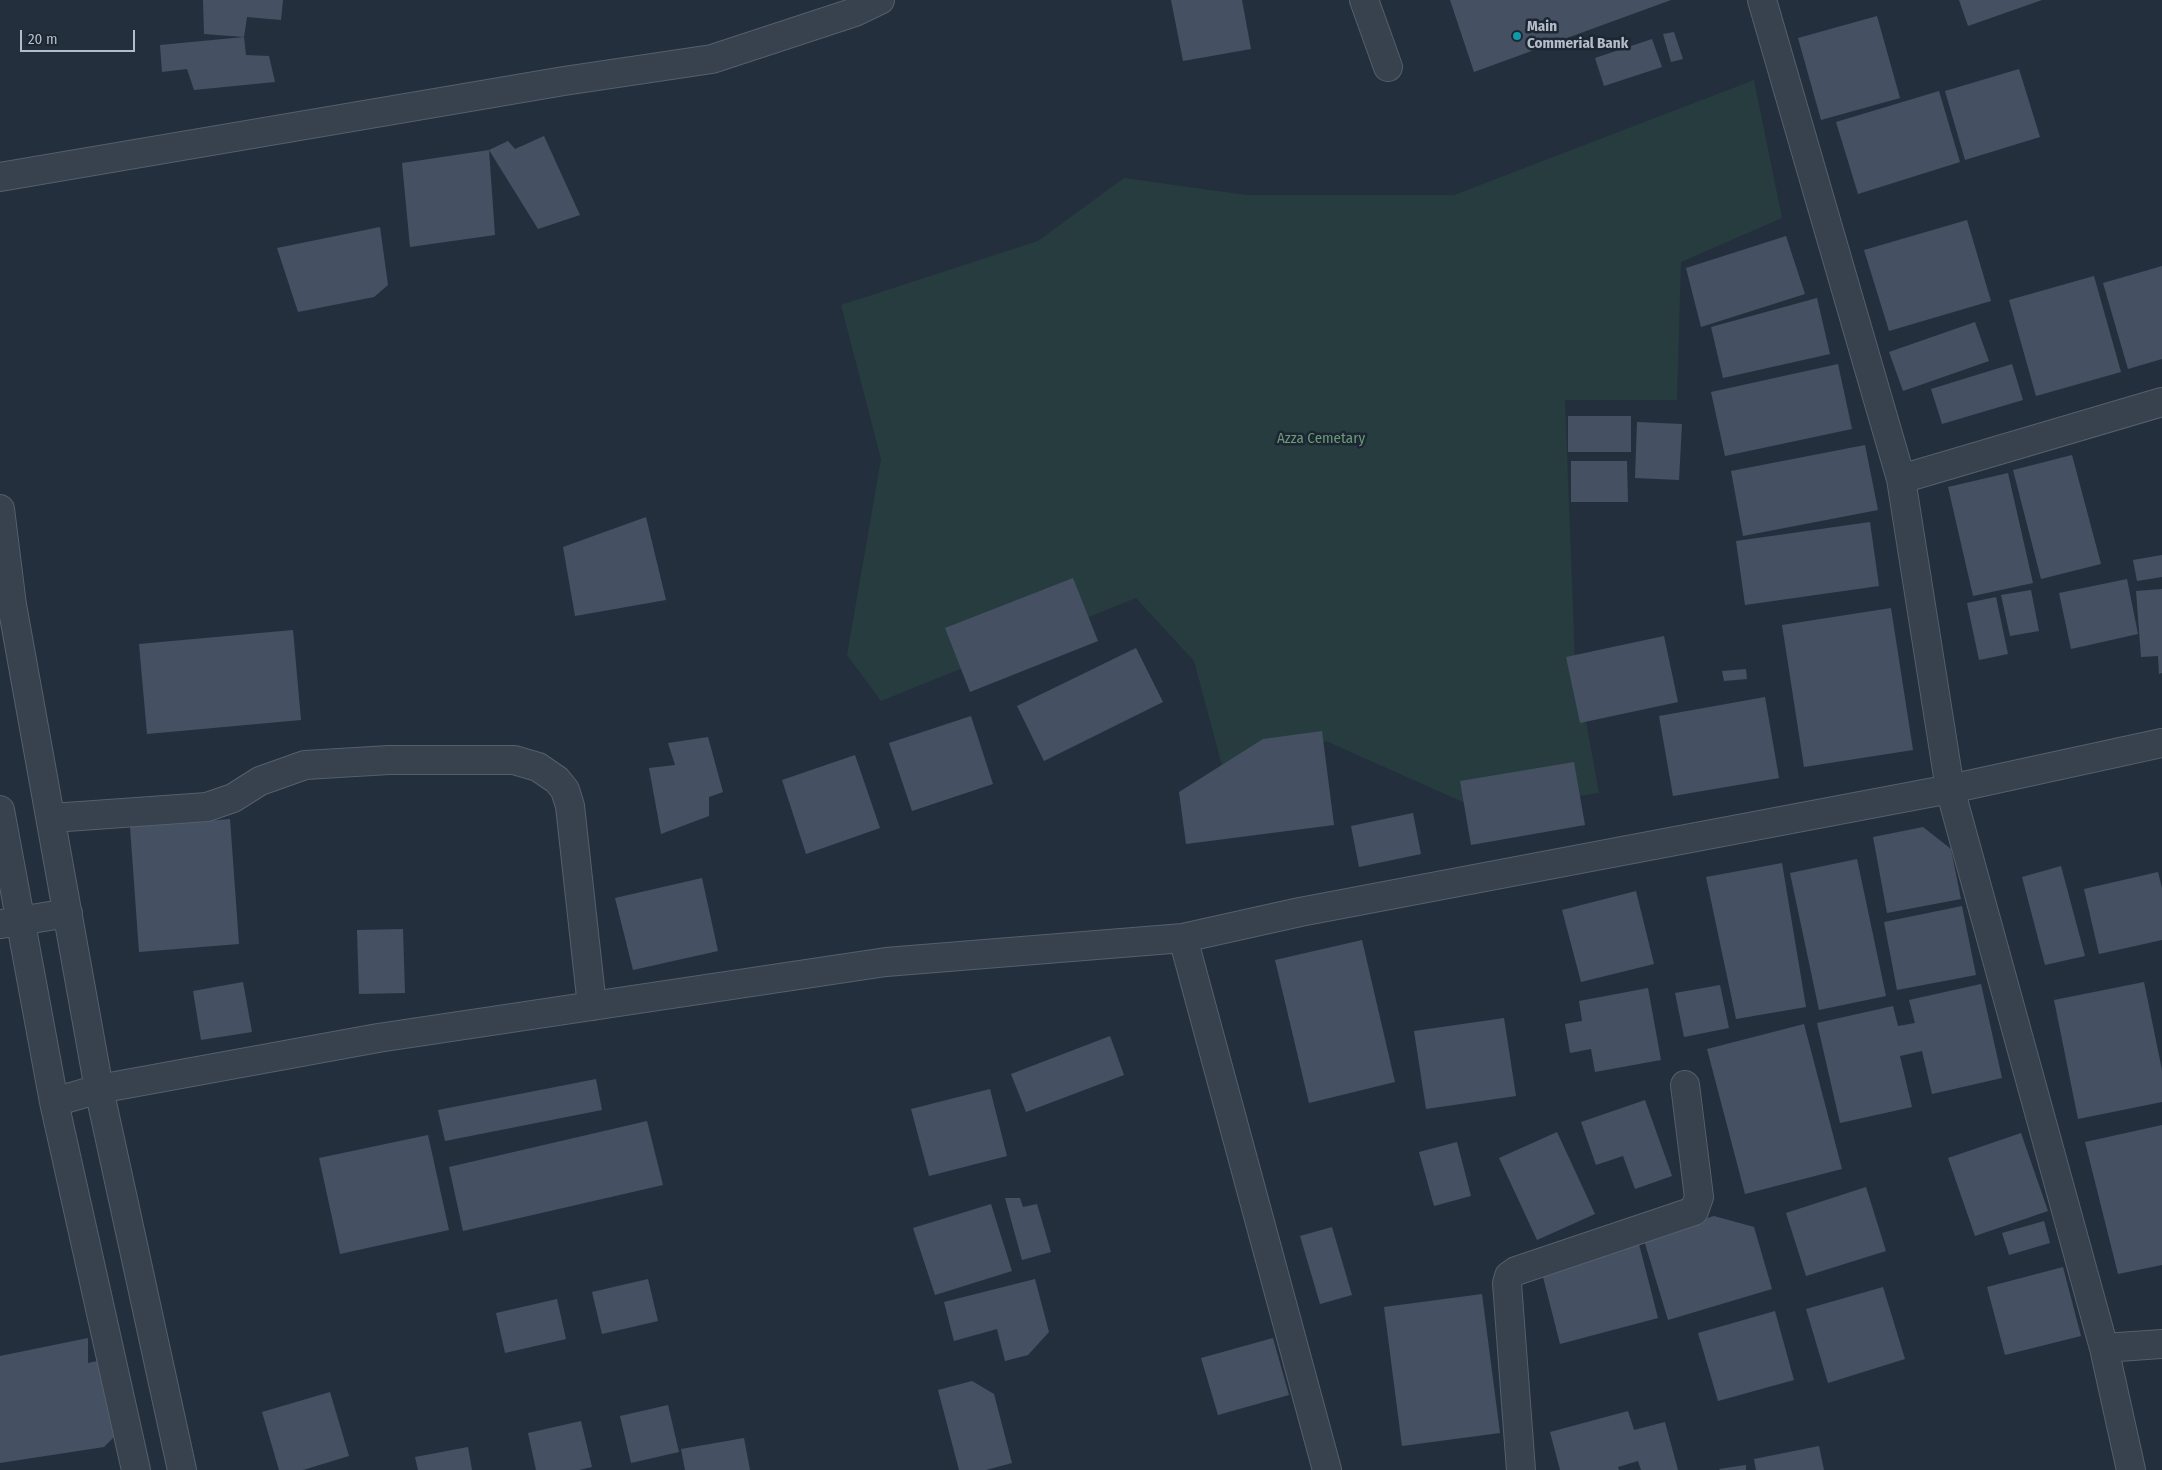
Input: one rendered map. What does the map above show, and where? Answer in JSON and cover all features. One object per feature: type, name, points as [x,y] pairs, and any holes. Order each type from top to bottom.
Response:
[{"type":"street","points":[[0,177],[564,81],[712,59],[855,12],[880,0]]},
{"type":"street","points":[[1364,0],[1388,67]]},
{"type":"street","points":[[1762,0],[1901,479],[1950,789],[2104,1348],[2131,1470]]},
{"type":"street","points":[[1901,479],[2162,402]]},
{"type":"street","points":[[0,509],[12,605],[52,818],[99,1089],[182,1470]]},
{"type":"street","points":[[54,1102],[99,1089],[378,1038],[886,962],[1182,938],[1300,912],[1950,789],[2162,743]]},
{"type":"street","points":[[52,818],[207,807],[232,798],[260,782],[305,765],[389,760],[514,760],[538,768],[557,780],[565,790],[570,806],[592,1006]]},
{"type":"street","points":[[0,810],[9,922],[54,1102],[128,1469]]},
{"type":"street","points":[[9,922],[68,913]]},
{"type":"street","points":[[1182,938],[1327,1470]]},
{"type":"street","points":[[1521,1470],[1508,1276],[1516,1271],[1694,1211],[1699,1197],[1685,1085]]},
{"type":"street","points":[[2104,1348],[2162,1344]]},
{"type":"green space","name":"Azza Cemetary","points":[[1754,80],[1782,218],[1681,262],[1677,400],[1565,400],[1575,661],[1599,793],[1483,811],[1326,741],[1228,788],[1194,661],[1136,598],[881,701],[847,655],[881,459],[841,305],[1038,241],[1124,178],[1246,195],[1454,195]]},
{"type":"building","points":[[203,0],[283,0],[281,20],[247,17],[244,37],[204,34]]},
{"type":"building","points":[[1171,0],[1242,0],[1251,49],[1183,61]]},
{"type":"building","name":"Main Commerial Bank","points":[[1450,0],[1671,0],[1474,72]]},
{"type":"building","points":[[1959,0],[2042,0],[1968,26]]},
{"type":"building","points":[[1877,16],[1900,98],[1821,120],[1798,38]]},
{"type":"building","points":[[1674,32],[1683,59],[1671,62],[1663,34]]},
{"type":"building","points":[[244,37],[246,55],[269,56],[275,82],[194,90],[187,69],[162,72],[160,45]]},
{"type":"building","points":[[1652,39],[1662,67],[1604,86],[1595,58]]},
{"type":"building","points":[[2019,69],[2040,137],[1965,160],[1945,91]]},
{"type":"building","points":[[1939,91],[1960,162],[1858,194],[1836,122]]},
{"type":"building","points":[[544,136],[580,215],[538,229],[489,150],[508,141],[515,149]]},
{"type":"building","points":[[489,150],[495,235],[410,247],[402,163]]},
{"type":"building","points":[[1967,220],[1991,301],[1889,331],[1864,250]]},
{"type":"building","points":[[380,227],[388,285],[374,297],[298,312],[277,248]]},
{"type":"building","points":[[1786,236],[1805,294],[1701,327],[1686,268]]},
{"type":"building","points":[[2162,266],[2162,359],[2128,369],[2103,283]]},
{"type":"building","points":[[2094,276],[2121,372],[2036,396],[2009,300]]},
{"type":"building","points":[[1817,298],[1830,354],[1723,378],[1711,327]]},
{"type":"building","points":[[1975,322],[1989,361],[1903,391],[1889,352]]},
{"type":"building","points":[[1838,364],[1852,429],[1725,456],[1711,392]]},
{"type":"building","points":[[2012,364],[2023,400],[1942,424],[1931,389]]},
{"type":"building","points":[[1568,416],[1631,416],[1631,452],[1568,452]]},
{"type":"building","points":[[1637,422],[1682,424],[1679,480],[1635,478]]},
{"type":"building","points":[[1865,445],[1878,510],[1743,536],[1731,471]]},
{"type":"building","points":[[2072,455],[2101,564],[2041,579],[2013,470]]},
{"type":"building","points":[[1571,461],[1627,461],[1628,502],[1571,502]]},
{"type":"building","points":[[2008,473],[2033,583],[1973,596],[1948,487]]},
{"type":"building","points":[[646,517],[666,600],[575,616],[563,547]]},
{"type":"building","points":[[1870,522],[1879,586],[1745,605],[1736,541]]},
{"type":"building","points":[[2162,555],[2162,577],[2137,581],[2133,560]]},
{"type":"building","points":[[1073,578],[1098,641],[970,692],[945,628]]},
{"type":"building","points":[[2127,579],[2138,634],[2071,649],[2059,593]]},
{"type":"building","points":[[2162,589],[2162,673],[2159,674],[2158,656],[2141,657],[2136,591]]},
{"type":"building","points":[[2031,590],[2039,631],[2010,636],[2001,595]]},
{"type":"building","points":[[1996,597],[2008,654],[1979,660],[1967,603]]},
{"type":"building","points":[[1891,608],[1913,750],[1804,767],[1782,625]]},
{"type":"building","points":[[293,630],[301,720],[147,734],[139,644]]},
{"type":"building","points":[[1664,636],[1678,702],[1580,723],[1566,657]]},
{"type":"building","points":[[1136,648],[1163,702],[1044,761],[1017,706]]},
{"type":"building","points":[[1746,669],[1747,679],[1724,681],[1722,671]]},
{"type":"building","points":[[1765,697],[1779,778],[1673,796],[1659,716]]},
{"type":"building","points":[[971,716],[993,784],[912,811],[889,743]]},
{"type":"building","points":[[1322,731],[1334,825],[1186,844],[1179,792],[1263,739]]},
{"type":"building","points":[[708,737],[723,792],[709,797],[709,816],[661,834],[649,768],[675,765],[668,743]]},
{"type":"building","points":[[855,755],[880,828],[806,854],[782,780]]},
{"type":"building","points":[[1574,762],[1585,825],[1471,845],[1460,781]]},
{"type":"building","points":[[1413,813],[1421,854],[1359,867],[1351,826]]},
{"type":"building","points":[[230,819],[239,944],[139,952],[130,827]]},
{"type":"building","points":[[1923,827],[1951,849],[1961,899],[1887,913],[1873,837]]},
{"type":"building","points":[[1857,859],[1886,996],[1819,1010],[1790,873]]},
{"type":"building","points":[[1782,863],[1806,1007],[1736,1019],[1706,877]]},
{"type":"building","points":[[2061,866],[2085,956],[2045,965],[2022,877]]},
{"type":"building","points":[[2158,872],[2162,888],[2162,940],[2099,954],[2084,889]]},
{"type":"building","points":[[702,878],[718,951],[633,970],[615,898]]},
{"type":"building","points":[[1636,891],[1654,964],[1581,982],[1562,910]]},
{"type":"building","points":[[1962,906],[1976,975],[1897,990],[1884,922]]},
{"type":"building","points":[[403,929],[405,993],[359,994],[357,930]]},
{"type":"building","points":[[1362,940],[1395,1082],[1309,1103],[1275,960]]},
{"type":"building","points":[[243,982],[252,1032],[201,1040],[193,991]]},
{"type":"building","points":[[2144,982],[2162,1070],[2162,1102],[2078,1119],[2054,1000]]},
{"type":"building","points":[[1981,984],[2002,1078],[1932,1094],[1922,1051],[1900,1056],[1912,1107],[1840,1123],[1817,1023],[1893,1006],[1898,1026],[1915,1023],[1909,1000]]},
{"type":"building","points":[[1720,985],[1729,1028],[1684,1037],[1675,993]]},
{"type":"building","points":[[1648,988],[1661,1060],[1595,1072],[1591,1049],[1570,1053],[1565,1024],[1582,1021],[1579,1001]]},
{"type":"building","points":[[1504,1018],[1516,1096],[1426,1109],[1414,1031]]},
{"type":"building","points":[[1804,1024],[1842,1169],[1745,1194],[1707,1049]]},
{"type":"building","points":[[1110,1036],[1124,1075],[1026,1112],[1011,1074]]},
{"type":"building","points":[[596,1079],[602,1110],[445,1141],[438,1110]]},
{"type":"building","points":[[990,1089],[1007,1156],[929,1176],[911,1109]]},
{"type":"building","points":[[1645,1100],[1672,1176],[1635,1189],[1623,1156],[1596,1165],[1581,1122]]},
{"type":"building","points":[[647,1121],[663,1185],[463,1231],[449,1167]]},
{"type":"building","points":[[2162,1125],[2162,1265],[2118,1274],[2085,1142]]},
{"type":"building","points":[[1557,1132],[1595,1214],[1537,1240],[1499,1158]]},
{"type":"building","points":[[2021,1133],[2048,1211],[1975,1236],[1948,1158]]},
{"type":"building","points":[[428,1135],[449,1230],[340,1254],[319,1158]]},
{"type":"building","points":[[1457,1142],[1471,1196],[1434,1206],[1419,1152]]},
{"type":"building","points":[[1866,1187],[1886,1251],[1806,1276],[1786,1213]]},
{"type":"building","points":[[1005,1198],[1020,1198],[1023,1207],[1037,1204],[1051,1252],[1022,1260]]},
{"type":"building","points":[[991,1204],[1012,1271],[935,1295],[913,1228]]},
{"type":"building","points":[[1714,1216],[1754,1227],[1772,1289],[1668,1320],[1643,1237]]},
{"type":"building","points":[[2044,1221],[2050,1243],[2009,1255],[2002,1233]]},
{"type":"building","points":[[1332,1227],[1352,1295],[1320,1304],[1300,1236]]},
{"type":"building","points":[[1639,1244],[1658,1318],[1560,1344],[1541,1269]]},
{"type":"building","points":[[2063,1267],[2081,1336],[2005,1355],[1987,1287]]},
{"type":"building","points":[[648,1279],[658,1321],[602,1334],[592,1292]]},
{"type":"building","points":[[1035,1279],[1049,1332],[1028,1355],[1005,1361],[997,1329],[954,1341],[944,1302]]},
{"type":"building","points":[[1883,1287],[1905,1359],[1828,1383],[1806,1309]]},
{"type":"building","points":[[1482,1294],[1500,1433],[1402,1446],[1384,1307]]},
{"type":"building","points":[[557,1299],[566,1339],[505,1353],[496,1313]]},
{"type":"building","points":[[1775,1311],[1794,1380],[1718,1401],[1698,1333]]},
{"type":"building","points":[[88,1338],[88,1363],[102,1360],[117,1434],[104,1447],[0,1463],[0,1356]]},
{"type":"building","points":[[1273,1338],[1289,1395],[1218,1415],[1201,1358]]},
{"type":"building","points":[[972,1381],[994,1394],[1012,1463],[986,1470],[959,1470],[938,1390]]},
{"type":"building","points":[[330,1392],[349,1456],[303,1470],[279,1470],[262,1412]]},
{"type":"building","points":[[668,1405],[679,1452],[631,1463],[620,1416]]},
{"type":"building","points":[[1628,1411],[1634,1430],[1665,1422],[1678,1470],[1641,1470],[1638,1461],[1618,1467],[1619,1470],[1560,1470],[1550,1432]]},
{"type":"building","points":[[581,1421],[592,1467],[579,1470],[536,1470],[528,1433]]},
{"type":"building","points":[[744,1438],[750,1470],[685,1470],[681,1449]]},
{"type":"building","points":[[1819,1446],[1824,1470],[1756,1470],[1754,1459]]},
{"type":"building","points":[[468,1447],[472,1470],[418,1470],[415,1457]]},
{"type":"building","points":[[1746,1465],[1746,1470],[1719,1469]]},
{"type":"place","name":"Main Commerial Bank","points":[[1517,36]]}]
